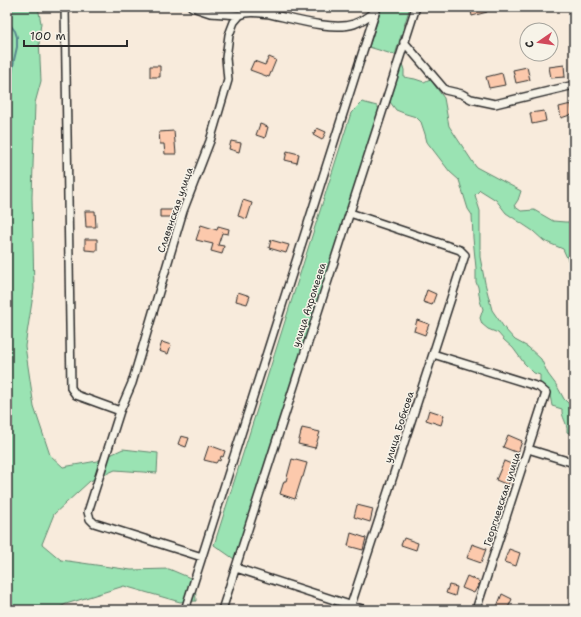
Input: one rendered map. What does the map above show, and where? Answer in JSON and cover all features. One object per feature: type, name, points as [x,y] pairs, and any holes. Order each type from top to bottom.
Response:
[{"type":"street","points":[[65,7],[71,388],[76,395],[120,411]]},
{"type":"street","points":[[192,7],[210,13],[240,16],[244,13],[255,12],[338,26],[354,24],[365,19],[376,9]]},
{"type":"street","name":"улица Ахромеева","points":[[222,610],[416,7]]},
{"type":"street","points":[[185,610],[376,9]]},
{"type":"street","name":"Славянская улица","points":[[202,557],[94,523],[90,519],[88,512],[120,411],[132,383],[183,211],[210,141],[228,80],[226,58],[229,35],[234,22],[240,16]]},
{"type":"street","points":[[404,42],[445,90],[462,94],[471,99],[495,104],[574,85]]},
{"type":"street","name":"улица Бобкова","points":[[350,213],[460,250],[465,254],[434,354],[351,605]]},
{"type":"street","name":"Георгиевская улица","points":[[434,354],[540,387],[546,393],[476,610]]},
{"type":"street","points":[[528,449],[574,463]]},
{"type":"street","points":[[236,568],[365,610]]},
{"type":"green space","points":[[7,7],[38,7],[41,23],[39,38],[41,81],[35,103],[32,197],[34,289],[25,346],[34,407],[50,455],[63,467],[97,461],[123,449],[158,453],[157,473],[115,470],[90,481],[54,514],[42,544],[61,560],[131,570],[169,569],[195,580],[196,601],[180,602],[124,586],[66,604],[55,610],[7,610]]},
{"type":"green space","points":[[382,7],[410,7],[395,55],[369,47]]},
{"type":"green space","points":[[401,60],[404,70],[404,77],[424,82],[430,79],[444,98],[449,126],[476,167],[521,191],[514,206],[521,211],[534,210],[553,221],[574,222],[574,269],[563,249],[544,241],[533,231],[506,213],[496,200],[480,190],[475,195],[480,211],[480,257],[492,310],[505,329],[515,340],[528,347],[541,359],[548,374],[564,399],[573,408],[571,418],[574,421],[574,437],[567,432],[562,415],[562,409],[552,406],[549,393],[540,383],[540,375],[534,373],[524,363],[513,348],[498,333],[488,329],[482,324],[480,318],[483,309],[476,282],[472,215],[468,209],[459,180],[450,172],[427,142],[421,122],[416,117],[396,110],[388,98]]},
{"type":"green space","points":[[362,102],[377,106],[383,115],[237,561],[214,545],[351,113]]},
{"type":"building","points":[[470,7],[486,7],[487,12],[472,16]]},
{"type":"building","points":[[269,57],[276,60],[269,77],[250,70],[254,61],[265,65]]},
{"type":"building","points":[[564,65],[565,77],[551,78],[549,67]]},
{"type":"building","points":[[150,66],[160,66],[160,77],[150,77]]},
{"type":"building","points":[[527,67],[530,80],[516,83],[513,70]]},
{"type":"building","points":[[502,73],[505,85],[489,88],[486,77]]},
{"type":"building","points":[[571,104],[573,114],[561,118],[559,107]]},
{"type":"building","points":[[544,111],[546,121],[532,124],[530,113]]},
{"type":"building","points":[[260,124],[268,127],[265,138],[256,135]]},
{"type":"building","points":[[317,128],[326,132],[322,140],[313,135]]},
{"type":"building","points":[[174,131],[176,154],[165,154],[164,144],[160,144],[159,132]]},
{"type":"building","points":[[231,141],[241,143],[239,152],[229,149]]},
{"type":"building","points":[[287,151],[299,154],[297,163],[285,160]]},
{"type":"building","points":[[243,200],[252,203],[247,219],[238,216]]},
{"type":"building","points":[[160,210],[173,210],[173,217],[160,217]]},
{"type":"building","points":[[85,211],[95,211],[96,227],[86,227]]},
{"type":"building","points":[[201,225],[217,230],[218,226],[229,229],[228,234],[222,233],[218,245],[224,246],[222,254],[211,251],[213,244],[196,240]]},
{"type":"building","points":[[85,239],[97,239],[97,251],[85,250]]},
{"type":"building","points":[[271,240],[289,245],[286,253],[269,248]]},
{"type":"building","points":[[427,290],[436,294],[432,305],[423,302]]},
{"type":"building","points":[[238,292],[250,296],[247,304],[236,301]]},
{"type":"building","points":[[417,320],[429,324],[425,335],[414,331]]},
{"type":"building","points":[[162,342],[171,345],[168,354],[159,351]]},
{"type":"building","points":[[429,410],[444,415],[441,425],[426,420]]},
{"type":"building","points":[[302,428],[320,432],[315,448],[298,444]]},
{"type":"building","points":[[508,435],[522,441],[518,453],[503,447]]},
{"type":"building","points":[[181,436],[189,438],[186,447],[178,444]]},
{"type":"building","points":[[209,445],[225,451],[223,457],[221,456],[220,461],[218,460],[216,463],[204,460]]},
{"type":"building","points":[[292,459],[307,463],[295,499],[280,494],[284,481],[286,481]]},
{"type":"building","points":[[504,461],[516,466],[508,485],[496,480]]},
{"type":"building","points":[[357,505],[373,509],[370,522],[354,517]]},
{"type":"building","points":[[351,533],[366,538],[363,550],[348,546]]},
{"type":"building","points":[[404,538],[418,543],[416,550],[401,545]]},
{"type":"building","points":[[472,544],[486,549],[481,563],[467,558]]},
{"type":"building","points":[[509,549],[520,553],[516,566],[504,562]]},
{"type":"building","points":[[467,576],[480,582],[474,593],[462,588]]},
{"type":"building","points":[[449,585],[457,587],[455,596],[446,593]]},
{"type":"building","points":[[502,594],[512,599],[507,610],[496,609]]},
{"type":"waterway","points":[[7,21],[15,31],[17,37],[17,47],[7,106]]}]
